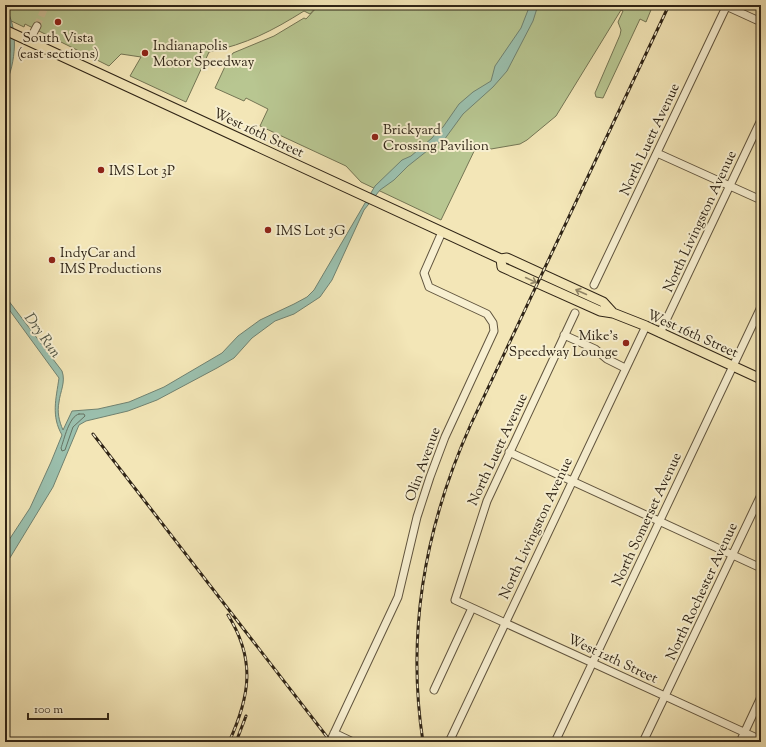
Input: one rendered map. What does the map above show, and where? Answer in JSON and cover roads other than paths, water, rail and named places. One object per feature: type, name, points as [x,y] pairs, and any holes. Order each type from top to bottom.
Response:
[{"type":"main road","name":"West 16th Street","points":[[5,30],[501,259],[507,258],[594,297],[603,302],[613,312],[761,379]]},
{"type":"street","points":[[726,5],[761,22]]},
{"type":"street","name":"North Luett Avenue","points":[[594,285],[726,5]]},
{"type":"street","points":[[30,42],[37,26]]},
{"type":"street","name":"North Livingston Avenue","points":[[660,333],[761,120]]},
{"type":"street","points":[[657,153],[761,200]]},
{"type":"street","name":"Olin Avenue","points":[[330,742],[398,597],[417,517],[430,477],[445,437],[494,331],[494,323],[487,314],[429,287],[424,274],[442,232]]},
{"type":"street","name":"North Somerset Avenue","points":[[555,742],[761,307]]},
{"type":"street","name":"North Luett Avenue","points":[[455,600],[480,518],[509,452],[575,313]]},
{"type":"street","name":"North Livingston Avenue","points":[[449,742],[646,326]]},
{"type":"street","points":[[564,335],[595,349],[607,359],[626,368]]},
{"type":"street","points":[[509,452],[761,568]]},
{"type":"street","name":"North Rochester Avenue","points":[[643,742],[761,495]]},
{"type":"street","name":"West 12th Street","points":[[455,600],[761,740]]},
{"type":"street","points":[[434,690],[472,608]]},
{"type":"street","points":[[740,742],[761,697]]},
{"type":"street","points":[[334,733],[353,742]]},
{"type":"water","points":[[530,5],[538,5],[533,21],[507,71],[493,87],[463,114],[444,140],[432,147],[408,166],[394,180],[380,190],[364,210],[332,280],[320,297],[294,314],[275,321],[252,338],[234,358],[157,400],[128,411],[86,421],[79,425],[53,487],[5,566],[5,546],[30,508],[62,435],[56,421],[55,414],[59,378],[5,304],[5,296],[62,371],[63,383],[58,413],[63,430],[72,411],[98,409],[129,402],[164,387],[222,353],[238,336],[260,320],[307,297],[314,290],[375,186],[402,160],[411,156],[432,138],[443,127],[459,104],[473,92],[491,81],[495,66],[521,28]]},
{"type":"water","points":[[5,7],[14,35],[14,57],[5,85],[10,50],[8,20]]},
{"type":"tunnel","points":[[37,26],[46,5]]},
{"type":"railway","points":[[423,742],[418,701],[417,660],[419,619],[424,579],[442,500],[455,462],[471,424],[669,5]]},
{"type":"railway","points":[[93,434],[331,742]]},
{"type":"railway","points":[[228,615],[237,631],[243,647],[247,678],[242,709],[229,742]]},
{"type":"railway","points":[[236,742],[246,716]]},
{"type":"place","name":"South Vista (east sections)","points":[[58,22]]},
{"type":"place","name":"Indianapolis Motor Speedway","points":[[145,53]]},
{"type":"place","name":"Brickyard Crossing Pavilion","points":[[375,137]]},
{"type":"place","name":"IMS Lot 3P","points":[[101,170]]},
{"type":"place","name":"IMS Lot 3G","points":[[268,230]]},
{"type":"place","name":"IndyCar and IMS Productions","points":[[52,260]]},
{"type":"place","name":"Mike's Speedway Lounge","points":[[626,343]]},
{"type":"water label","name":"Dry Run","points":[[43,335]]}]
